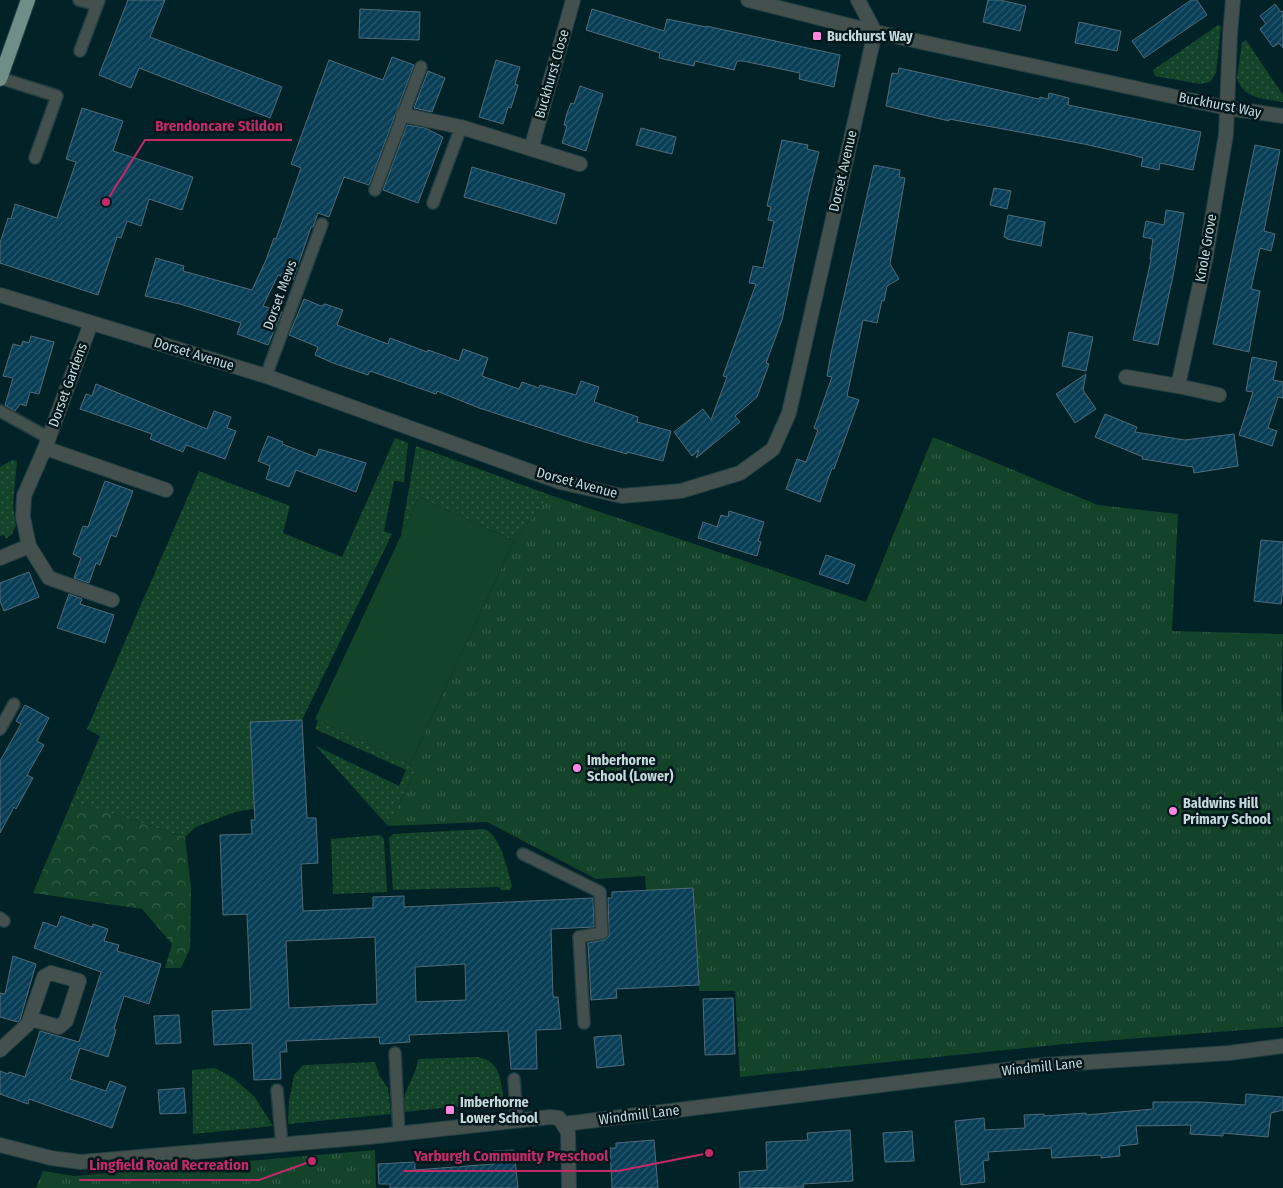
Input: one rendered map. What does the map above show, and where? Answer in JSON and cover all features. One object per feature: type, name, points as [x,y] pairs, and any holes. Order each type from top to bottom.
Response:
[{"type":"highway","points":[[0,79],[28,0]]},
{"type":"street","name":"Buckhurst Close","points":[[531,149],[573,0]]},
{"type":"street","name":"Buckhurst Way","points":[[748,0],[768,2],[875,32],[1227,108],[1283,116]]},
{"type":"street","points":[[858,0],[875,32]]},
{"type":"street","name":"Knole Grove","points":[[1178,386],[1206,256],[1226,134],[1230,34],[1234,0]]},
{"type":"street","name":"Dorset Avenue","points":[[0,295],[266,376],[560,482],[622,496],[681,491],[740,474],[772,449],[789,413],[875,32]]},
{"type":"street","points":[[403,115],[461,127],[580,164]]},
{"type":"street","name":"Dorset Gardens","points":[[91,323],[47,443],[24,496],[23,518],[29,546],[49,578],[112,600]]},
{"type":"street","points":[[1126,377],[1219,395]]},
{"type":"street","points":[[47,443],[166,490]]},
{"type":"street","points":[[0,558],[29,546]]},
{"type":"street","points":[[0,1050],[31,1019]]},
{"type":"street","name":"Windmill Lane","points":[[0,1145],[51,1158],[81,1162],[399,1134],[550,1117],[559,1118],[564,1124],[1044,1066],[1283,1046]]},
{"type":"street","points":[[564,1124],[568,1132],[569,1188]]},
{"type":"lane","points":[[80,0],[98,3],[80,51]]},
{"type":"lane","points":[[375,190],[421,67]]},
{"type":"lane","points":[[0,79],[57,96],[35,158]]},
{"type":"lane","points":[[432,203],[461,127]]},
{"type":"lane","name":"Dorset Mews","points":[[266,376],[322,224]]},
{"type":"lane","points":[[0,411],[47,443]]},
{"type":"lane","points":[[0,729],[14,704]]},
{"type":"lane","points":[[523,854],[600,892],[602,933],[579,937],[584,1023]]},
{"type":"lane","points":[[394,1053],[399,1134]]},
{"type":"lane","points":[[514,1079],[517,1120]]},
{"type":"lane","points":[[277,1090],[282,1145]]},
{"type":"green space","points":[[1218,25],[1221,26],[1216,73],[1210,82],[1200,84],[1155,76],[1153,70]]},
{"type":"green space","points":[[1246,40],[1283,95],[1283,102],[1256,97],[1249,94],[1240,85],[1237,78],[1242,43]]},
{"type":"green space","points":[[933,437],[1098,505],[1178,514],[1172,631],[1283,634],[1281,700],[1283,716],[1283,1027],[1065,1044],[740,1077],[735,991],[699,991],[693,888],[646,891],[645,876],[596,879],[487,822],[388,826],[416,769],[410,764],[514,541],[550,495],[866,602]]},
{"type":"green space","points":[[395,438],[408,443],[404,482],[394,481],[384,531],[392,534],[302,720],[251,722],[254,798],[306,795],[305,800],[235,812],[196,827],[185,837],[72,801],[100,736],[87,729],[199,471],[290,506],[283,533],[342,557]]},
{"type":"green space","points":[[416,446],[550,495],[514,541],[419,497],[401,536]]},
{"type":"green space","points":[[12,460],[17,461],[13,505],[16,525],[12,534],[6,539],[4,535],[0,536],[0,467]]},
{"type":"green space","points":[[419,497],[514,541],[410,764],[315,719]]},
{"type":"green space","points":[[318,720],[410,764],[416,769],[388,826],[316,746],[399,786],[406,770],[315,729]]},
{"type":"green space","points":[[72,801],[185,837],[191,888],[190,949],[181,968],[165,968],[172,944],[142,909],[33,893]]},
{"type":"green space","points":[[483,829],[489,832],[499,844],[512,886],[510,890],[501,890],[499,887],[393,890],[389,838],[393,834]]},
{"type":"green space","points":[[380,835],[384,839],[387,892],[333,894],[331,839]]},
{"type":"green space","points":[[477,1057],[485,1059],[495,1067],[500,1079],[504,1102],[403,1112],[405,1094],[416,1069],[418,1059]]},
{"type":"green space","points":[[375,1062],[379,1075],[388,1088],[391,1114],[288,1124],[289,1101],[294,1075],[303,1065]]},
{"type":"green space","points":[[215,1068],[233,1078],[254,1096],[273,1126],[193,1134],[192,1070]]},
{"type":"green space","points":[[375,1150],[376,1188],[36,1188],[43,1171],[74,1176]]},
{"type":"building","points":[[128,0],[165,0],[150,37],[282,87],[270,118],[139,68],[131,88],[99,75]]},
{"type":"building","points":[[988,0],[1000,0],[1026,6],[1020,31],[983,22]]},
{"type":"building","points":[[1191,0],[1197,0],[1207,15],[1144,58],[1132,41]]},
{"type":"building","points":[[1275,4],[1281,12],[1283,11],[1283,48],[1279,43],[1273,47],[1260,29],[1266,24],[1260,16]]},
{"type":"building","points":[[360,9],[420,12],[419,40],[359,38]]},
{"type":"building","points":[[592,9],[664,31],[667,19],[840,55],[834,87],[799,79],[800,73],[743,61],[737,61],[734,70],[695,61],[694,66],[659,58],[660,53],[586,30]]},
{"type":"building","points":[[1079,22],[1121,31],[1117,51],[1075,43]]},
{"type":"building","points":[[392,57],[414,65],[369,185],[344,177],[329,217],[318,213],[313,227],[311,227],[293,280],[278,275],[263,306],[282,312],[268,345],[237,334],[241,323],[180,304],[145,296],[156,258],[184,266],[183,271],[252,290],[274,238],[276,239],[301,168],[291,164],[329,60],[383,80]]},
{"type":"building","points":[[496,60],[520,67],[515,84],[518,85],[511,108],[508,107],[503,124],[479,117]]},
{"type":"building","points":[[899,68],[1039,99],[1040,97],[1048,99],[1049,93],[1069,98],[1068,105],[1201,132],[1193,170],[1160,163],[1159,170],[1141,166],[1143,158],[1128,154],[949,119],[949,121],[886,106],[892,73],[898,74]]},
{"type":"building","points":[[428,71],[445,78],[432,112],[414,108]]},
{"type":"building","points":[[580,86],[603,94],[586,151],[562,143],[567,126],[564,125],[567,113],[571,103],[574,104]]},
{"type":"building","points":[[82,108],[123,121],[113,151],[193,177],[182,210],[149,199],[141,226],[127,221],[121,238],[117,237],[98,295],[0,263],[0,243],[8,218],[11,219],[15,204],[57,218],[76,162],[66,159]]},
{"type":"building","points":[[407,125],[425,128],[443,137],[418,203],[383,190]]},
{"type":"building","points":[[641,128],[676,137],[672,154],[636,145]]},
{"type":"building","points":[[782,140],[808,145],[807,149],[819,152],[782,320],[766,363],[769,364],[757,397],[735,416],[740,422],[696,458],[699,450],[692,456],[674,432],[703,409],[711,420],[727,377],[723,376],[756,284],[749,283],[753,266],[763,268],[774,221],[768,220],[771,207],[767,206]]},
{"type":"building","points":[[1255,145],[1280,150],[1264,231],[1275,234],[1271,251],[1260,248],[1251,289],[1260,291],[1249,352],[1213,344]]},
{"type":"building","points":[[874,165],[900,170],[899,177],[905,178],[890,264],[899,279],[887,286],[877,323],[863,320],[847,396],[859,400],[820,502],[786,489],[797,459],[806,462],[818,430],[814,428],[832,377],[827,376],[831,353]]},
{"type":"building","points":[[472,167],[565,194],[556,224],[464,197]]},
{"type":"building","points":[[994,188],[1011,191],[1007,209],[990,205]]},
{"type":"building","points":[[1166,210],[1184,213],[1158,345],[1133,340],[1151,260],[1153,239],[1143,237],[1146,221],[1164,225]]},
{"type":"building","points":[[1008,215],[1045,222],[1041,246],[1004,237]]},
{"type":"building","points":[[304,299],[321,306],[325,304],[343,310],[337,325],[388,344],[390,338],[427,352],[428,350],[459,361],[463,349],[488,358],[482,376],[519,389],[522,382],[539,388],[540,385],[576,395],[581,381],[599,387],[594,402],[638,417],[637,422],[671,431],[663,461],[627,452],[627,454],[581,441],[479,408],[437,391],[436,394],[370,371],[368,375],[315,355],[318,347],[289,335]]},
{"type":"building","points":[[1069,332],[1093,337],[1086,371],[1062,366]]},
{"type":"building","points":[[31,336],[54,342],[39,394],[30,392],[26,406],[20,404],[15,411],[5,405],[13,378],[3,376],[13,344],[21,346],[23,341],[29,343]]},
{"type":"building","points":[[1252,357],[1277,362],[1273,380],[1283,382],[1283,398],[1278,397],[1268,428],[1277,431],[1272,446],[1239,435],[1253,392],[1246,391]]},
{"type":"building","points":[[1086,374],[1083,390],[1096,409],[1075,423],[1056,394]]},
{"type":"building","points":[[96,384],[207,429],[214,411],[231,417],[227,428],[236,431],[225,459],[186,445],[183,452],[150,439],[152,434],[80,409],[86,394],[92,396]]},
{"type":"building","points":[[1105,414],[1137,427],[1135,432],[1185,440],[1234,434],[1238,466],[1194,473],[1193,467],[1142,459],[1143,457],[1095,437]]},
{"type":"building","points":[[268,436],[283,442],[282,444],[316,457],[319,449],[366,463],[356,492],[296,470],[289,487],[266,479],[270,466],[258,461]]},
{"type":"building","points":[[105,481],[133,491],[116,537],[111,535],[100,565],[96,563],[89,583],[74,578],[81,558],[73,554],[83,526],[88,527]]},
{"type":"building","points":[[729,511],[764,522],[758,541],[761,542],[757,556],[698,538],[703,522],[717,527],[721,515],[728,517]]},
{"type":"building","points":[[1261,540],[1283,542],[1281,604],[1254,601]]},
{"type":"building","points":[[826,555],[855,565],[848,584],[819,574]]},
{"type":"building","points":[[29,572],[39,597],[4,611],[0,601],[0,583]]},
{"type":"building","points":[[69,594],[82,599],[80,604],[114,615],[105,643],[57,628]]},
{"type":"building","points":[[25,705],[49,718],[37,741],[44,745],[27,775],[33,778],[0,833],[0,761],[21,724],[16,721]]},
{"type":"building","points":[[302,720],[307,818],[316,818],[318,863],[301,864],[303,911],[373,908],[373,897],[404,896],[404,907],[593,898],[594,927],[551,929],[553,997],[558,997],[561,1029],[536,1030],[537,1069],[511,1069],[508,1031],[409,1035],[410,1042],[380,1044],[379,1037],[286,1041],[287,1052],[280,1052],[281,1079],[254,1080],[252,1043],[214,1045],[212,1011],[251,1009],[247,914],[223,915],[220,835],[252,834],[251,820],[255,820],[250,722]],"holes":[[[375,937],[377,1004],[289,1008],[286,941]],[[465,964],[466,1000],[416,1002],[415,967]]]},
{"type":"building","points":[[693,888],[699,985],[616,989],[617,998],[591,1000],[588,943],[604,940],[609,936],[608,898],[612,898],[612,892]]},
{"type":"building","points":[[61,916],[92,927],[93,924],[108,929],[104,941],[119,945],[117,951],[161,964],[149,1004],[124,996],[108,1057],[80,1048],[70,1079],[106,1091],[110,1081],[126,1087],[112,1128],[29,1099],[28,1104],[0,1094],[0,1071],[25,1077],[40,1031],[79,1042],[101,972],[34,948],[43,922],[57,927]]},
{"type":"building","points":[[13,956],[36,964],[18,1022],[0,1017],[0,993],[5,994]]},
{"type":"building","points":[[733,998],[735,1054],[705,1055],[703,999]]},
{"type":"building","points":[[179,1015],[181,1043],[156,1044],[154,1016]]},
{"type":"building","points":[[621,1035],[624,1065],[597,1068],[594,1037]]},
{"type":"building","points":[[184,1088],[186,1113],[160,1114],[158,1090]]},
{"type":"building","points":[[1246,1094],[1283,1097],[1283,1110],[1271,1113],[1268,1137],[1223,1133],[1223,1136],[1190,1134],[1191,1125],[1136,1126],[1138,1144],[1119,1146],[1120,1156],[1101,1158],[1101,1155],[1052,1158],[1051,1148],[988,1152],[989,1160],[983,1161],[985,1182],[961,1185],[955,1121],[984,1118],[985,1130],[1025,1128],[1024,1115],[1044,1114],[1044,1116],[1086,1113],[1086,1115],[1153,1109],[1153,1102],[1201,1102],[1245,1105]]},
{"type":"building","points":[[850,1130],[853,1181],[803,1184],[804,1187],[740,1188],[739,1172],[767,1170],[766,1142],[808,1140],[807,1133]]},
{"type":"building","points":[[912,1131],[914,1161],[885,1162],[883,1133]]},
{"type":"building","points":[[654,1140],[658,1188],[612,1188],[610,1148],[616,1148],[616,1143]]},
{"type":"building","points":[[514,1150],[518,1188],[390,1188],[390,1184],[379,1184],[378,1164],[415,1162],[415,1170],[494,1164],[493,1151]]},
{"type":"place","name":"Buckhurst Way","points":[[817,36]]},
{"type":"place","name":"Brendoncare Stildon","points":[[106,202]]},
{"type":"place","name":"Imberhorne School (Lower)","points":[[577,768]]},
{"type":"place","name":"Baldwins Hill Primary School","points":[[1173,811]]},
{"type":"place","name":"Imberhorne Lower School","points":[[450,1110]]},
{"type":"place","name":"Yarburgh Community Preschool","points":[[709,1153]]},
{"type":"place","name":"Lingfield Road Recreation","points":[[312,1161]]}]
